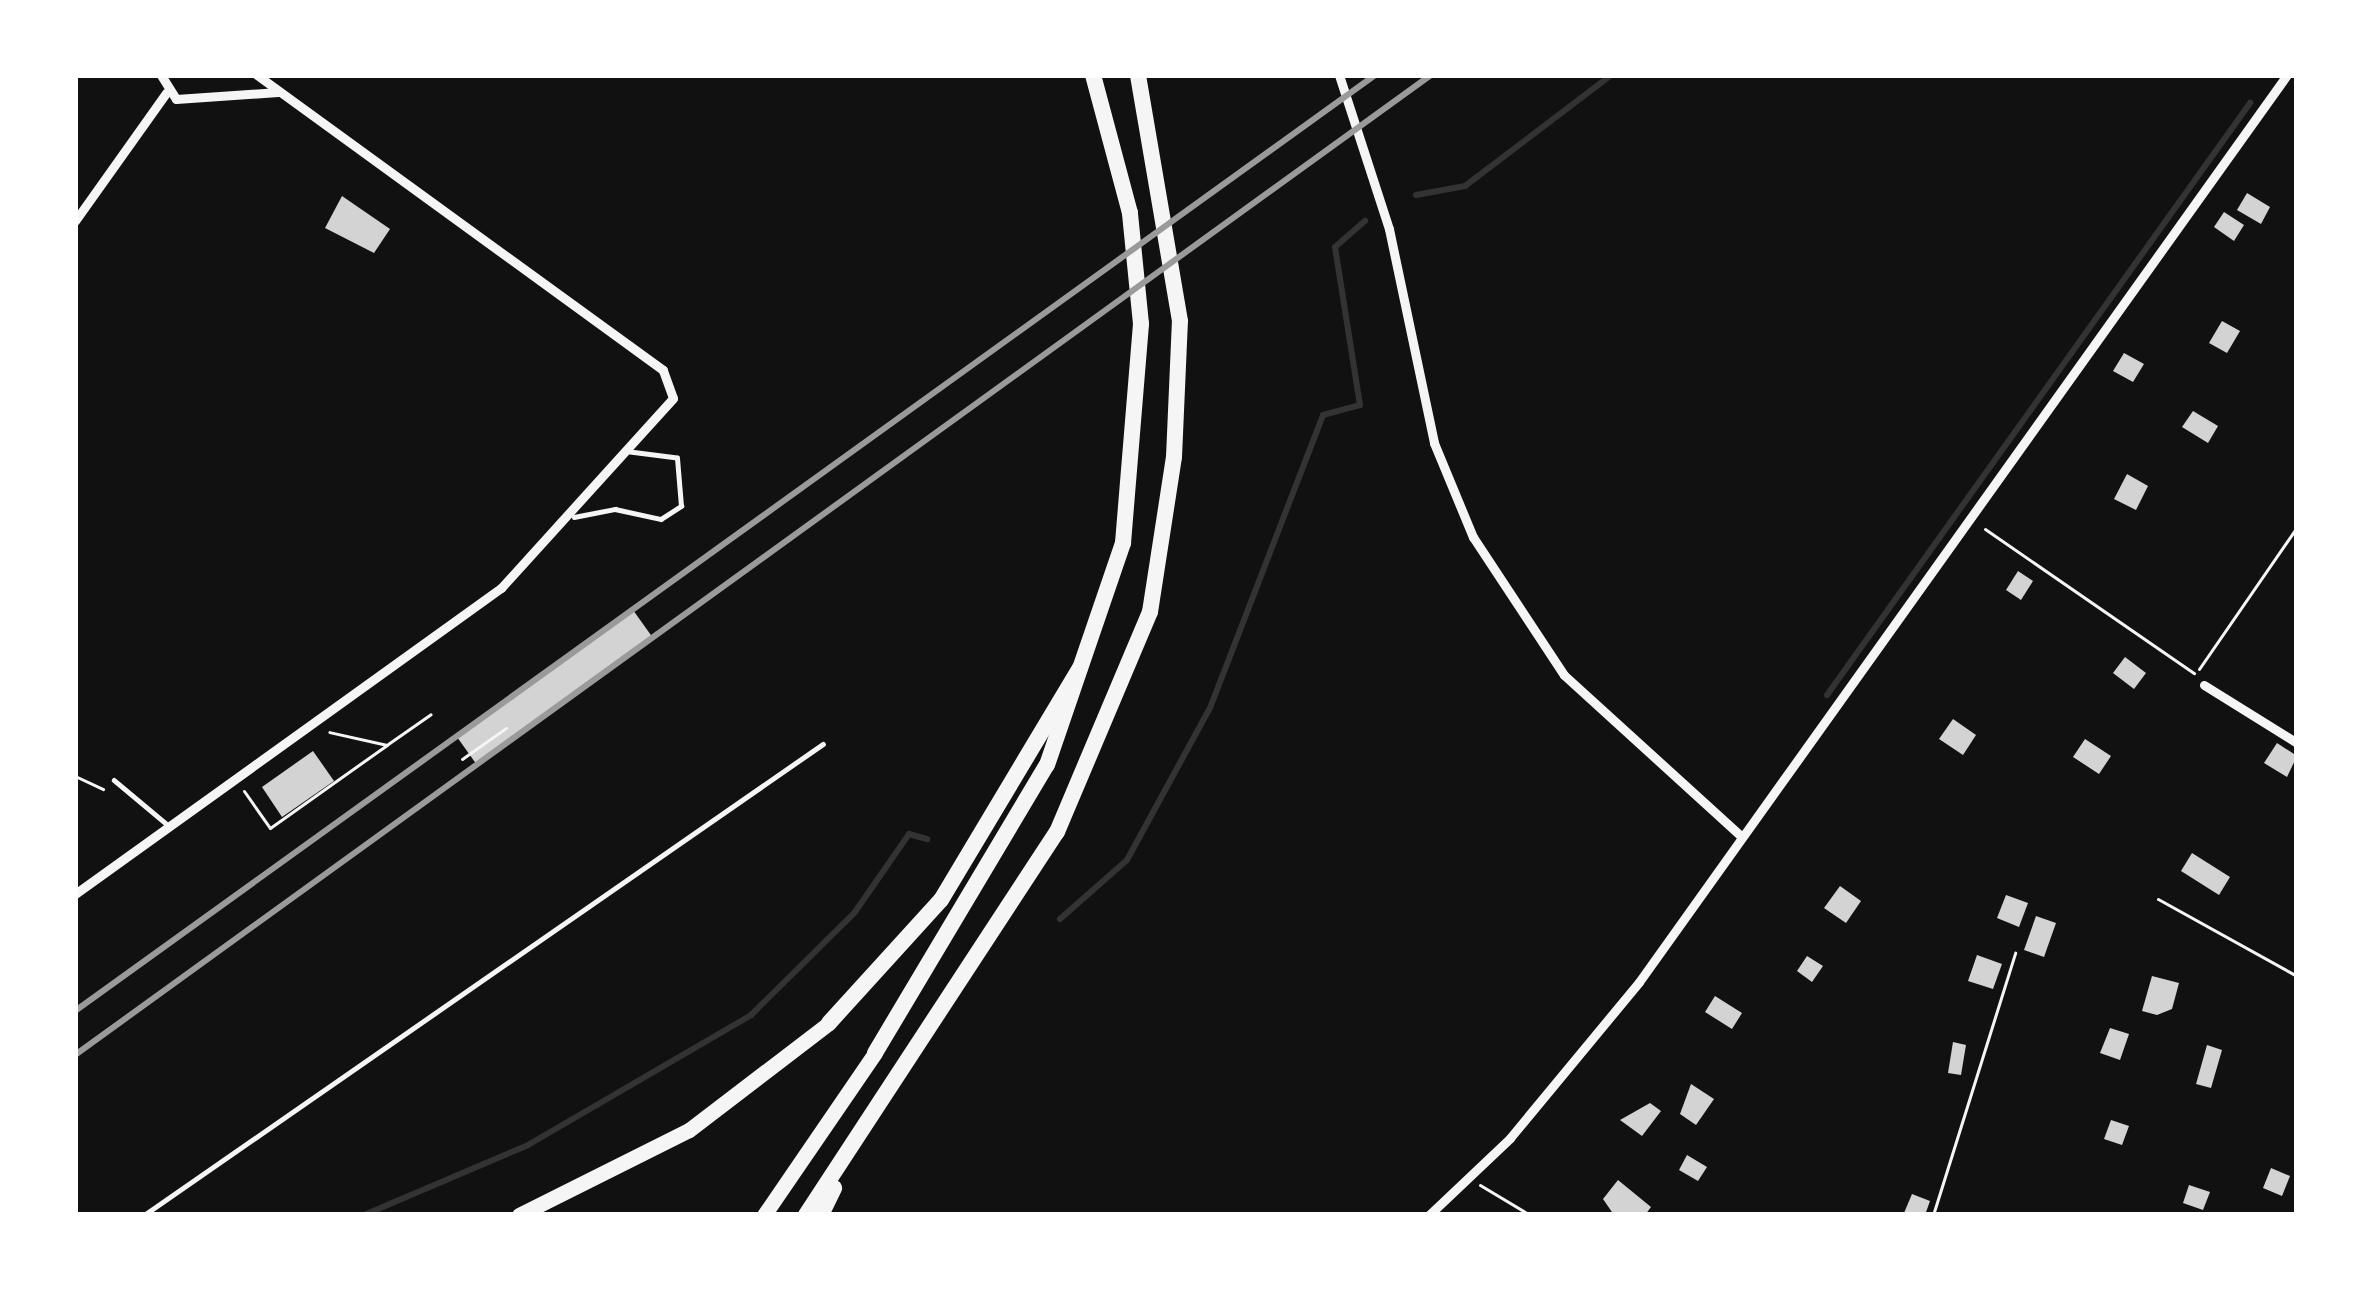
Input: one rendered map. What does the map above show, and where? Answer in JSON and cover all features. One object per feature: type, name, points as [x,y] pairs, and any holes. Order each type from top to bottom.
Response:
[{"type":"highway","points":[[806,1215],[1076,793],[1150,612],[1174,458],[1177,260],[1138,75]]},
{"type":"highway","points":[[764,1215],[875,1053],[1024,812],[1101,631],[1136,460],[1136,269],[1094,77]]},
{"type":"highway","points":[[519,1215],[688,1130],[829,1023],[941,899],[1101,631]]},
{"type":"highway","points":[[821,1215],[854,1144]]},
{"type":"street","points":[[161,75],[166,93]]},
{"type":"street","points":[[75,894],[480,606],[574,517],[673,398],[663,370],[257,75]]},
{"type":"street","points":[[1339,75],[1389,229],[1434,443],[1502,591],[1600,713],[1742,836]]},
{"type":"street","points":[[1429,1215],[1590,1045],[1976,523],[2287,75]]},
{"type":"street","points":[[166,93],[279,92]]},
{"type":"street","points":[[75,220],[166,93]]},
{"type":"street","points":[[2204,685],[2297,743]]},
{"type":"lane","points":[[574,517],[615,509],[661,519],[681,506],[677,458],[630,452]]},
{"type":"lane","points":[[144,1215],[823,744]]},
{"type":"lane","points":[[113,779],[171,827]]},
{"type":"path","points":[[1976,523],[2196,674],[2204,685]]},
{"type":"path","points":[[2196,674],[2297,527]]},
{"type":"path","points":[[236,780],[270,828],[430,714]]},
{"type":"path","points":[[310,727],[387,745]]},
{"type":"path","points":[[462,759],[506,728]]},
{"type":"path","points":[[75,776],[97,794],[113,779]]},
{"type":"path","points":[[2158,899],[2297,976]]},
{"type":"path","points":[[1933,1215],[2015,953]]},
{"type":"path","points":[[1468,1178],[1530,1215]]},
{"type":"building","points":[[2247,193],[2270,207],[2261,224],[2237,210]]},
{"type":"building","points":[[342,196],[390,229],[374,253],[325,228]]},
{"type":"building","points":[[2224,212],[2244,225],[2234,241],[2214,227]]},
{"type":"building","points":[[2222,321],[2240,331],[2227,353],[2209,343]]},
{"type":"building","points":[[2124,353],[2144,364],[2133,382],[2113,371]]},
{"type":"building","points":[[2193,411],[2218,426],[2208,443],[2182,427]]},
{"type":"building","points":[[2127,474],[2148,486],[2136,510],[2114,499]]},
{"type":"building","points":[[2018,571],[2033,581],[2021,600],[2006,590]]},
{"type":"building","points":[[633,610],[653,638],[477,765],[457,737]]},
{"type":"building","points":[[2125,657],[2146,673],[2134,689],[2113,673]]},
{"type":"building","points":[[1953,719],[1976,735],[1963,755],[1939,739]]},
{"type":"building","points":[[2085,739],[2111,756],[2099,774],[2073,757]]},
{"type":"building","points":[[2277,743],[2297,756],[2287,777],[2264,763]]},
{"type":"building","points":[[313,751],[334,781],[282,817],[262,787]]},
{"type":"building","points":[[2192,853],[2230,877],[2219,895],[2181,871]]},
{"type":"building","points":[[1840,886],[1861,901],[1846,923],[1824,908]]},
{"type":"building","points":[[2006,895],[2028,903],[2019,927],[1997,918]]},
{"type":"building","points":[[2036,916],[2056,923],[2044,957],[2024,950]]},
{"type":"building","points":[[1977,955],[2002,964],[1993,989],[1968,981]]},
{"type":"building","points":[[1807,956],[1823,966],[1812,982],[1797,971]]},
{"type":"building","points":[[2152,976],[2179,983],[2172,1009],[2157,1015],[2142,1011]]},
{"type":"building","points":[[1715,996],[1742,1013],[1732,1029],[1705,1012]]},
{"type":"building","points":[[2110,1028],[2129,1034],[2120,1060],[2100,1053]]},
{"type":"building","points":[[1953,1042],[1966,1045],[1961,1075],[1948,1073]]},
{"type":"building","points":[[2207,1045],[2222,1050],[2211,1088],[2196,1084]]},
{"type":"building","points":[[1691,1084],[1714,1099],[1696,1125],[1680,1114]]},
{"type":"building","points":[[1650,1103],[1661,1111],[1642,1136],[1620,1120]]},
{"type":"building","points":[[2111,1120],[2129,1126],[2122,1145],[2104,1139]]},
{"type":"building","points":[[1687,1155],[1707,1167],[1698,1181],[1679,1170]]},
{"type":"building","points":[[2271,1168],[2290,1176],[2282,1196],[2263,1188]]},
{"type":"building","points":[[1618,1180],[1651,1207],[1645,1215],[1614,1215],[1603,1199]]},
{"type":"building","points":[[2189,1185],[2210,1192],[2203,1210],[2183,1203]]},
{"type":"building","points":[[1912,1194],[1930,1201],[1925,1215],[1904,1213]]},
{"type":"waterway","points":[[1416,195],[1465,186],[1611,75]]},
{"type":"waterway","points":[[1827,695],[2250,103]]},
{"type":"waterway","points":[[1060,919],[1127,860],[1210,708],[1323,415],[1360,405],[1335,247],[1365,221]]},
{"type":"waterway","points":[[364,1215],[528,1145],[751,1015],[855,912],[909,834],[927,839]]},
{"type":"railway","points":[[75,1011],[1375,75]]},
{"type":"railway","points":[[75,1055],[1431,75]]}]
